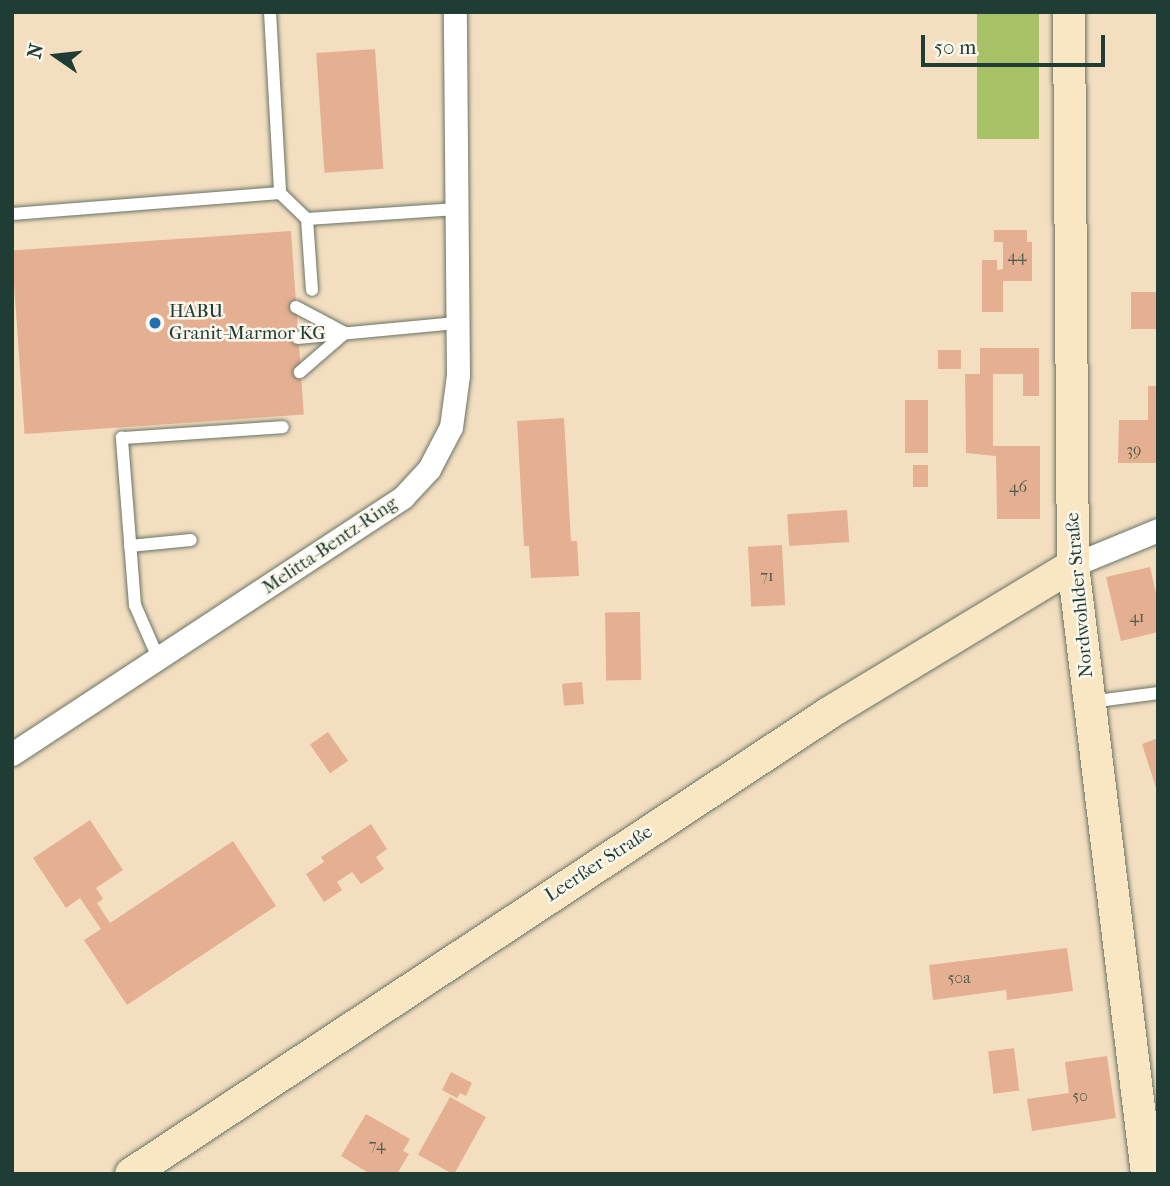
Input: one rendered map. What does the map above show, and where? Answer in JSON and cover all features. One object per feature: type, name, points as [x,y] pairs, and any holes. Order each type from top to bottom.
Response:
[{"type":"main road","name":"Nordwohlder Straße","points":[[1069,12],[1073,565],[1147,1174]]},
{"type":"main road","name":"Leerßer Straße","points":[[131,1174],[829,713],[1073,565]]},
{"type":"street","name":"Melitta-Bentz-Ring","points":[[12,754],[403,498],[429,469],[451,427],[458,323],[455,12]]},
{"type":"street","points":[[1073,565],[1158,530]]},
{"type":"lane","points":[[270,12],[280,193],[307,219],[312,290]]},
{"type":"lane","points":[[12,214],[280,193]]},
{"type":"lane","points":[[307,219],[457,209]]},
{"type":"lane","points":[[296,307],[345,333]]},
{"type":"lane","points":[[298,338],[458,323]]},
{"type":"lane","points":[[300,372],[345,333]]},
{"type":"lane","points":[[159,660],[135,605],[122,438],[283,428]]},
{"type":"lane","points":[[130,546],[191,540]]},
{"type":"lane","points":[[1090,702],[1158,693]]},
{"type":"green space","points":[[977,12],[1039,12],[1039,139],[977,139]]},
{"type":"building","points":[[375,49],[383,169],[325,173],[316,53]]},
{"type":"building","points":[[994,230],[1027,230],[1027,242],[1032,242],[1032,281],[1003,281],[1003,312],[982,312],[982,260],[997,260],[997,270],[1003,269],[1003,242],[994,242]]},
{"type":"building","name":"HABU Granit-Marmor KG","points":[[291,231],[304,415],[25,434],[12,251]]},
{"type":"building","points":[[1131,292],[1158,292],[1158,329],[1131,329]]},
{"type":"building","points":[[980,348],[1039,348],[1039,396],[1023,396],[1023,374],[993,374],[993,446],[1040,446],[1040,519],[997,519],[996,456],[966,453],[965,374],[980,374]]},
{"type":"building","points":[[938,350],[961,350],[961,369],[938,369]]},
{"type":"building","points":[[1148,386],[1158,386],[1158,463],[1118,463],[1119,420],[1148,420]]},
{"type":"building","points":[[905,400],[928,400],[928,453],[905,453]]},
{"type":"building","points":[[564,418],[571,541],[577,541],[579,576],[531,578],[529,546],[524,546],[517,421]]},
{"type":"building","points":[[913,465],[928,465],[928,487],[913,487]]},
{"type":"building","points":[[847,510],[849,542],[789,546],[787,514]]},
{"type":"building","points":[[782,545],[785,605],[751,607],[748,547]]},
{"type":"building","points":[[1150,567],[1158,602],[1158,632],[1121,641],[1106,577]]},
{"type":"building","points":[[640,612],[641,680],[606,681],[605,613]]},
{"type":"building","points":[[582,682],[584,704],[564,706],[562,684]]},
{"type":"building","points":[[328,732],[348,761],[330,773],[310,745]]},
{"type":"building","points":[[1158,738],[1158,791],[1157,791],[1142,744]]},
{"type":"building","points":[[90,820],[123,870],[96,888],[103,899],[97,903],[110,923],[233,841],[276,906],[127,1005],[84,940],[101,929],[80,898],[66,908],[33,858]]},
{"type":"building","points":[[371,824],[387,849],[376,857],[384,869],[361,884],[352,872],[337,882],[342,890],[324,902],[306,874],[324,862],[321,857]]},
{"type":"building","points":[[1067,948],[1073,991],[1007,1000],[1006,990],[933,1000],[929,965]]},
{"type":"building","points":[[1014,1048],[1019,1091],[993,1094],[988,1051]]},
{"type":"building","points":[[1107,1056],[1116,1118],[1032,1131],[1027,1099],[1069,1093],[1065,1062]]},
{"type":"building","points":[[451,1072],[472,1083],[466,1096],[460,1093],[457,1098],[442,1090]]},
{"type":"building","points":[[450,1097],[486,1117],[454,1174],[418,1155]]},
{"type":"building","points":[[366,1114],[410,1139],[403,1151],[409,1154],[397,1174],[370,1174],[341,1156]]},
{"type":"place","name":"HABU Granit-Marmor KG","points":[[155,323]]}]
